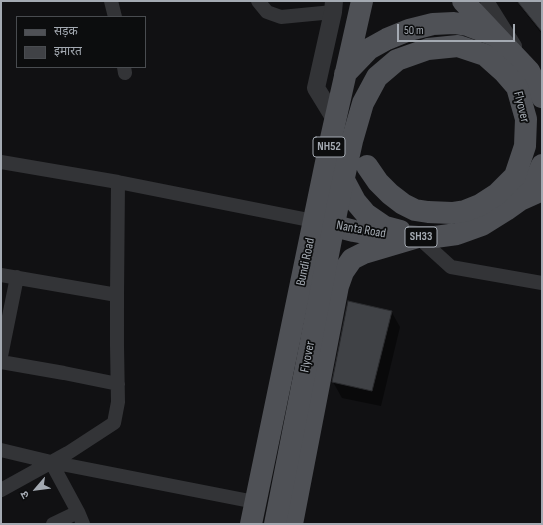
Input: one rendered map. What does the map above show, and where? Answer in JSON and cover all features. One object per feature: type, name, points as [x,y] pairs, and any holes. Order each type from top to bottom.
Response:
[{"type":"main road","name":"Bundi Road","points":[[251,524],[335,119],[362,1]]},
{"type":"main road","points":[[463,1],[529,71],[542,97]]},
{"type":"main road","points":[[345,74],[369,49],[387,39],[410,30],[433,24],[454,23],[468,25],[496,36]]},
{"type":"main road","name":"Flyover","points":[[275,524],[338,204],[352,141],[363,103],[377,77],[397,60],[428,49],[458,46],[485,55],[504,72],[516,87],[526,119],[525,146],[515,176],[497,194],[480,205],[465,211],[452,213],[428,212],[415,210],[403,204],[378,182],[367,166],[335,119]]},
{"type":"main road","points":[[330,143],[338,170],[346,186],[354,201],[366,214],[386,227],[418,237]]},
{"type":"main road","points":[[520,200],[534,183],[542,165]]},
{"type":"main road","name":"Nanta Road","points":[[314,221],[370,234],[435,237],[457,234],[482,225],[520,200],[542,190]]},
{"type":"main road","points":[[292,524],[338,286],[343,272],[352,259],[364,253],[418,237]]},
{"type":"street","points":[[111,1],[116,16]]},
{"type":"street","points":[[258,1],[267,12],[281,17],[333,6],[316,88],[335,119]]},
{"type":"street","points":[[487,1],[510,37],[529,71]]},
{"type":"street","points":[[1,162],[118,182],[314,221]]},
{"type":"street","points":[[1,490],[68,453],[114,423],[118,402],[118,182]]},
{"type":"street","points":[[418,237],[451,267],[542,284]]},
{"type":"street","points":[[1,275],[117,295]]},
{"type":"street","points":[[1,356],[16,277]]},
{"type":"street","points":[[1,362],[118,384]]},
{"type":"street","points":[[1,450],[51,462],[255,502]]},
{"type":"street","points":[[51,462],[80,518],[53,524]]},
{"type":"building","points":[[517,1],[542,1],[542,32]]},
{"type":"building","points":[[348,301],[392,311],[372,391],[332,382]]}]
